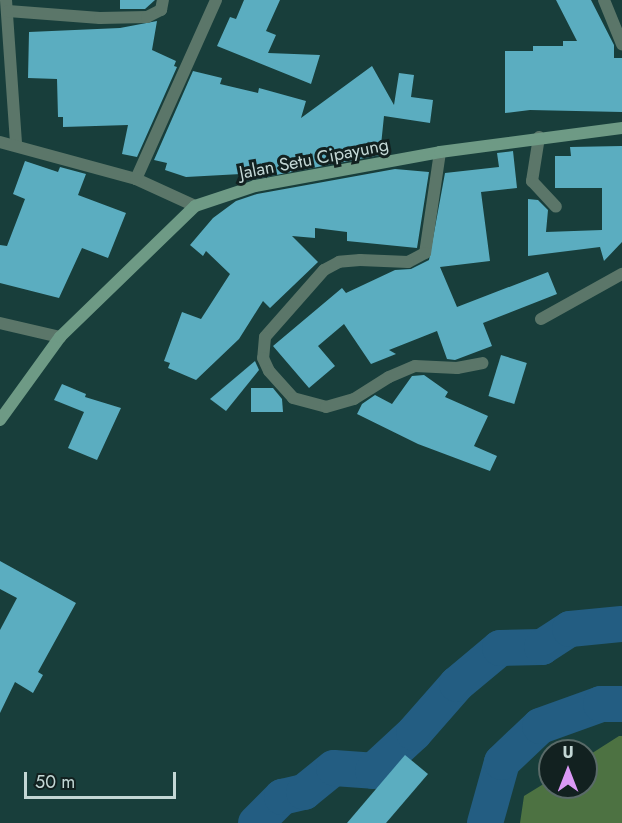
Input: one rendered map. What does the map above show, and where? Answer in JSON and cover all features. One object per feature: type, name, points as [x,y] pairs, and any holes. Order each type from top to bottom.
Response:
[{"type":"street","points":[[16,144],[7,5],[100,18],[147,16],[162,10],[163,0]]},
{"type":"street","points":[[136,179],[216,0]]},
{"type":"street","points":[[604,0],[622,44]]},
{"type":"street","name":"Jalan Setu Cipayung","points":[[0,420],[60,337],[195,206],[255,186],[440,152],[539,137],[622,128]]},
{"type":"street","points":[[539,137],[532,181],[556,207]]},
{"type":"street","points":[[0,142],[16,144],[136,179],[195,206]]},
{"type":"street","points":[[440,152],[426,253],[408,262],[360,260],[339,262],[324,270],[265,337],[263,358],[269,371],[293,398],[326,407],[354,399],[389,377],[416,366],[457,368],[483,363]]},
{"type":"street","points":[[541,319],[622,274]]},
{"type":"street","points":[[0,323],[60,337]]},
{"type":"green space","points":[[622,736],[622,823],[520,823],[524,796],[538,787],[538,799],[598,799],[598,749]]},
{"type":"building","points":[[120,0],[155,0],[145,9],[120,9]]},
{"type":"building","points":[[244,0],[280,0],[266,31],[276,35],[268,53],[320,55],[311,84],[217,46],[230,17],[236,19]]},
{"type":"building","points":[[556,0],[591,0],[614,45],[614,58],[622,58],[622,112],[530,110],[505,113],[505,51],[533,51],[533,46],[563,46],[563,41],[577,41]]},
{"type":"building","points":[[157,21],[152,50],[176,61],[174,66],[177,67],[137,157],[122,154],[128,125],[63,127],[63,117],[58,117],[57,79],[28,78],[29,32],[120,28]]},
{"type":"building","points":[[372,66],[394,105],[399,73],[414,75],[411,97],[433,100],[430,123],[384,116],[380,155],[240,182],[241,174],[186,177],[165,170],[167,163],[154,160],[193,71],[222,78],[220,84],[258,93],[259,88],[306,101],[301,118]]},
{"type":"building","points":[[622,146],[622,242],[604,261],[600,247],[528,256],[528,199],[538,200],[548,210],[546,232],[602,230],[602,188],[555,188],[555,156],[571,156],[570,147]]},
{"type":"building","points":[[513,151],[517,188],[481,192],[490,261],[440,267],[457,307],[548,272],[557,294],[483,323],[492,346],[455,360],[447,359],[437,331],[389,350],[396,354],[371,364],[344,324],[318,346],[335,366],[309,388],[273,346],[342,288],[346,293],[395,270],[411,269],[429,260],[445,173],[499,167],[497,153]]},
{"type":"building","points":[[25,161],[58,172],[60,167],[86,174],[78,195],[126,213],[108,258],[82,248],[59,298],[0,283],[0,245],[7,246],[25,199],[13,194]]},
{"type":"building","points":[[395,169],[429,172],[417,248],[347,241],[347,232],[315,228],[315,238],[292,236],[318,262],[270,308],[263,301],[239,339],[196,380],[168,368],[170,363],[164,361],[182,312],[201,319],[230,274],[206,251],[203,256],[190,245],[213,218],[236,201],[257,194]]},
{"type":"building","points":[[501,355],[527,363],[514,404],[488,396]]},
{"type":"building","points":[[255,361],[259,370],[226,411],[210,399]]},
{"type":"building","points":[[424,375],[448,392],[445,397],[488,416],[474,446],[497,456],[490,471],[418,444],[357,414],[362,404],[375,395],[392,404],[412,376]]},
{"type":"building","points":[[62,384],[86,394],[85,397],[121,408],[97,460],[68,448],[84,412],[54,400]]},
{"type":"building","points":[[251,388],[273,388],[282,399],[283,412],[251,412]]},
{"type":"building","points":[[0,561],[76,603],[38,672],[43,675],[33,693],[15,682],[0,713],[0,630],[17,598],[0,589]]},
{"type":"building","points":[[405,755],[428,774],[386,823],[347,823]]},
{"type":"waterway","points":[[256,823],[282,797],[304,792],[334,768],[373,771],[414,733],[457,684],[500,648],[542,647],[570,629],[622,624]]},
{"type":"waterway","points":[[485,823],[502,762],[540,726],[601,704],[622,704]]}]
